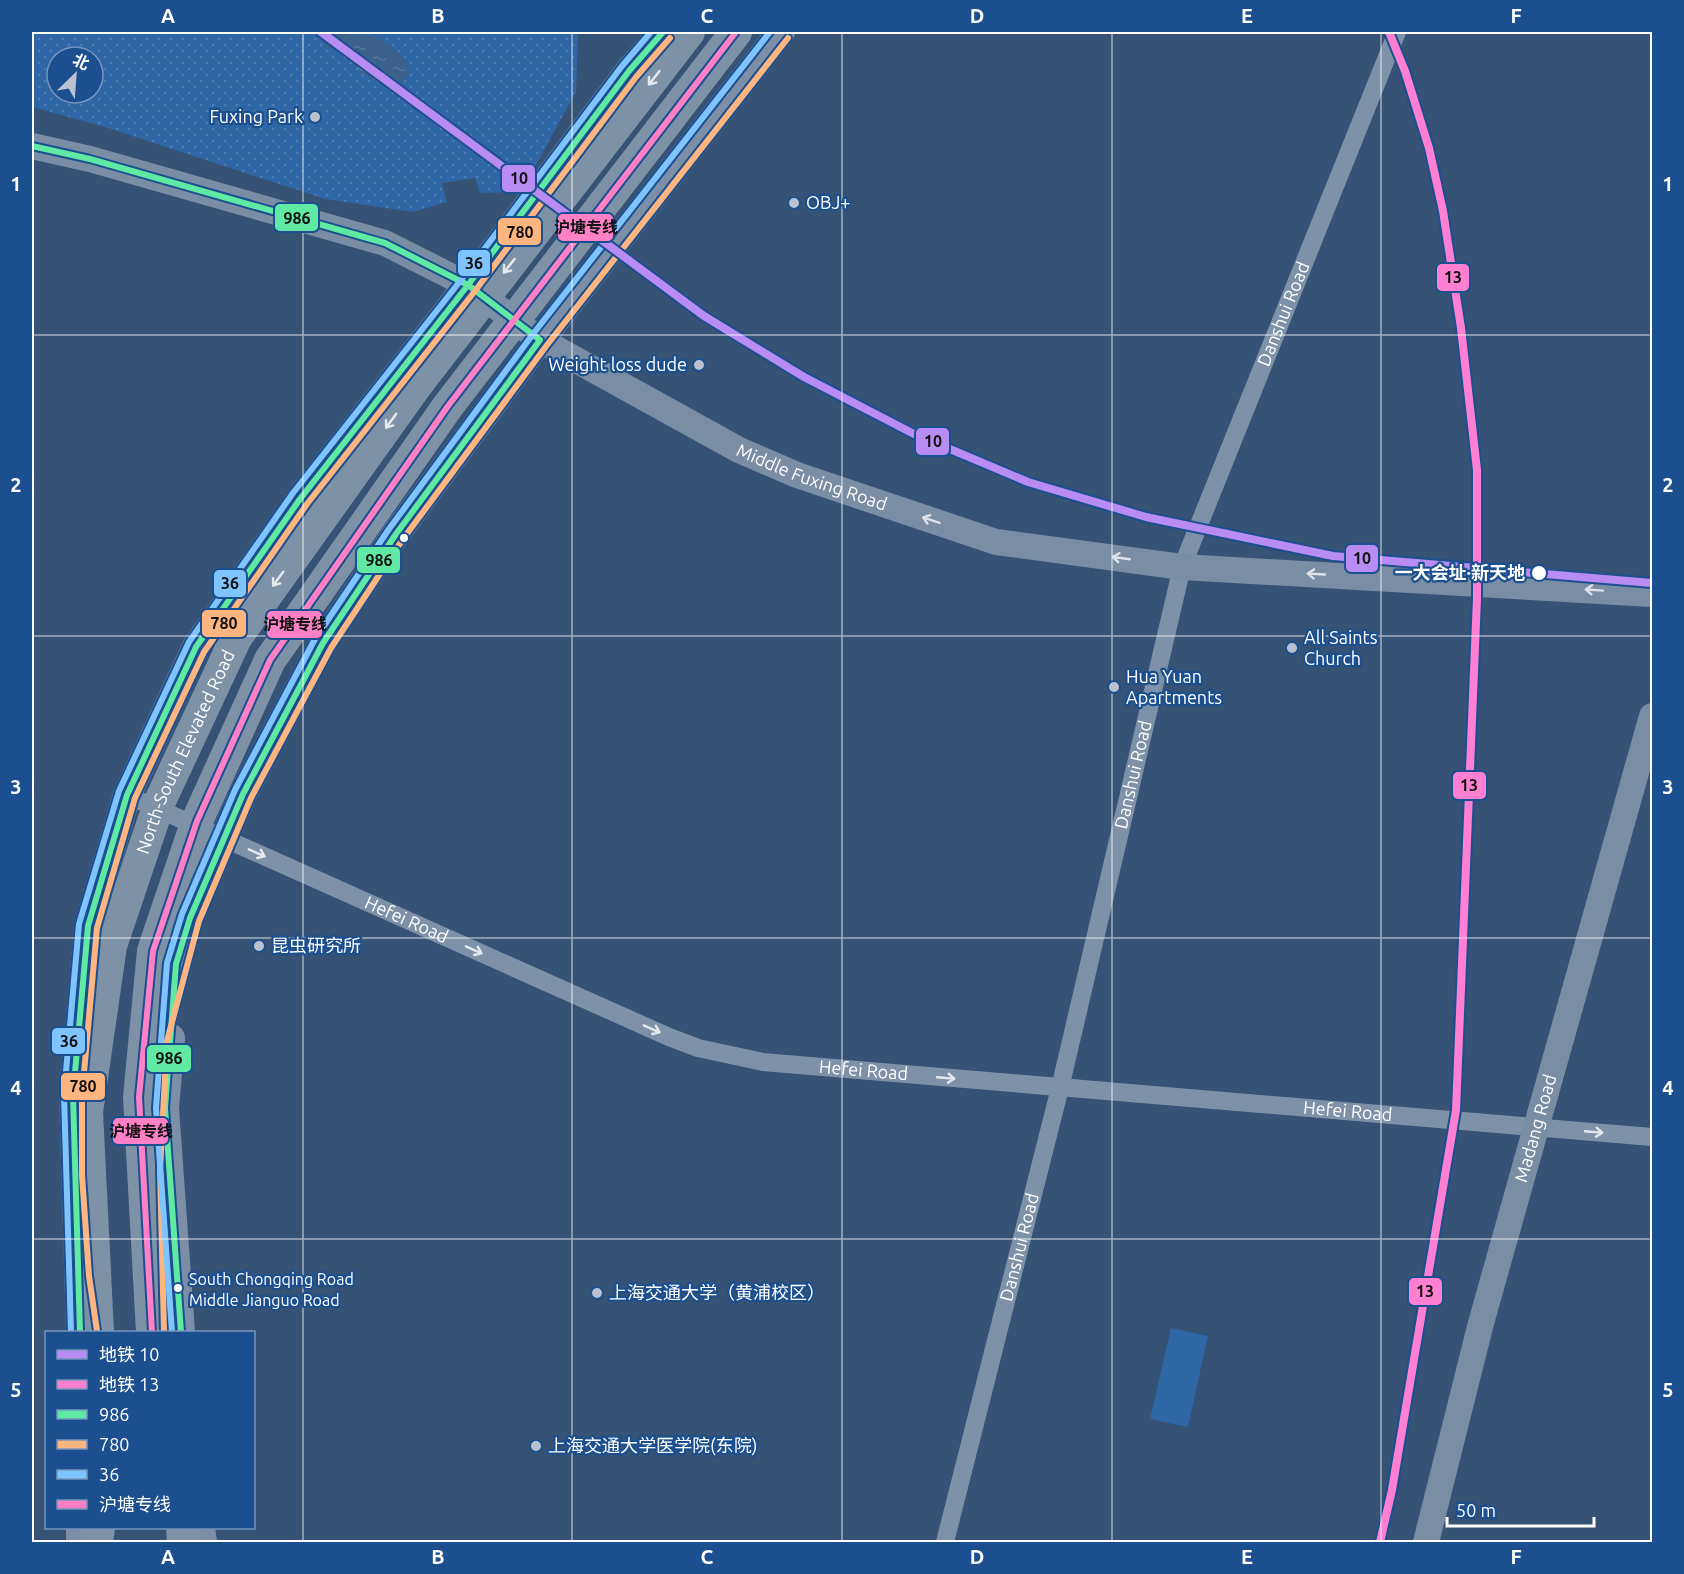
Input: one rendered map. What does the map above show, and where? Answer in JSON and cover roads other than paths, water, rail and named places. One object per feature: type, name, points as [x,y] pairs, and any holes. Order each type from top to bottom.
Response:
[{"type":"highway","name":"North-South Elevated Road","points":[[98,1331],[87,1112],[111,946],[160,801],[236,638],[416,386],[689,32]]},
{"type":"highway","name":"North-South Elevated Road","points":[[154,1331],[139,1097],[153,951],[197,821],[270,660],[448,406],[736,32]]},
{"type":"main road","points":[[80,1331],[73,1095],[88,926],[127,795],[196,647],[300,499],[468,285],[629,71],[663,32]]},
{"type":"main road","points":[[154,1331],[151,1169],[158,1040],[176,964],[190,918],[243,794],[323,643],[396,534],[540,340],[781,32]]},
{"type":"main road","name":"Middle Fuxing Road","points":[[32,146],[90,159],[385,243],[468,285],[540,340],[739,450],[797,475],[996,542],[1182,567],[1653,594]]},
{"type":"main road","name":"Madang Road","points":[[1426,1542],[1480,1323],[1653,716]]},
{"type":"main road","points":[[176,964],[165,1108],[181,1331]]},
{"type":"main road","points":[[80,1277],[88,1331]]},
{"type":"street","name":"Danshui Road","points":[[945,1542],[1060,1088],[1182,567],[1397,32]]},
{"type":"street","name":"Hefei Road","points":[[127,795],[698,1048],[763,1062],[1653,1137]]},
{"type":"water","points":[[339,34],[381,39],[403,58],[408,65],[409,73],[399,86],[391,88],[364,75],[335,45]]},
{"type":"metro line","name":"10","points":[[321,32],[704,316],[804,377],[912,433],[1028,482],[1146,517],[1333,556],[1652,583]]},
{"type":"metro line","name":"13","points":[[1380,1542],[1392,1490],[1456,1110],[1477,598],[1477,470],[1461,328],[1443,211],[1429,148],[1405,71],[1389,32]]},
{"type":"place","name":"Fuxing Park","points":[[315,117]]},
{"type":"place","name":"OBJ+","points":[[794,203]]},
{"type":"place","name":"Weight loss dude","points":[[699,365]]},
{"type":"place","name":"一大会址·新天地","points":[[1539,573]]},
{"type":"place","name":"All Saints Church","points":[[1292,648]]},
{"type":"place","name":"Hua Yuan Apartments","points":[[1114,687]]},
{"type":"place","name":"昆虫研究所","points":[[259,946]]},
{"type":"place","name":"South Chongqing Road Middle Jianguo Road","points":[[178,1288]]},
{"type":"place","name":"上海交通大学（黄浦校区）","points":[[597,1293]]},
{"type":"place","name":"上海交通大学医学院(东院)","points":[[536,1446]]}]
